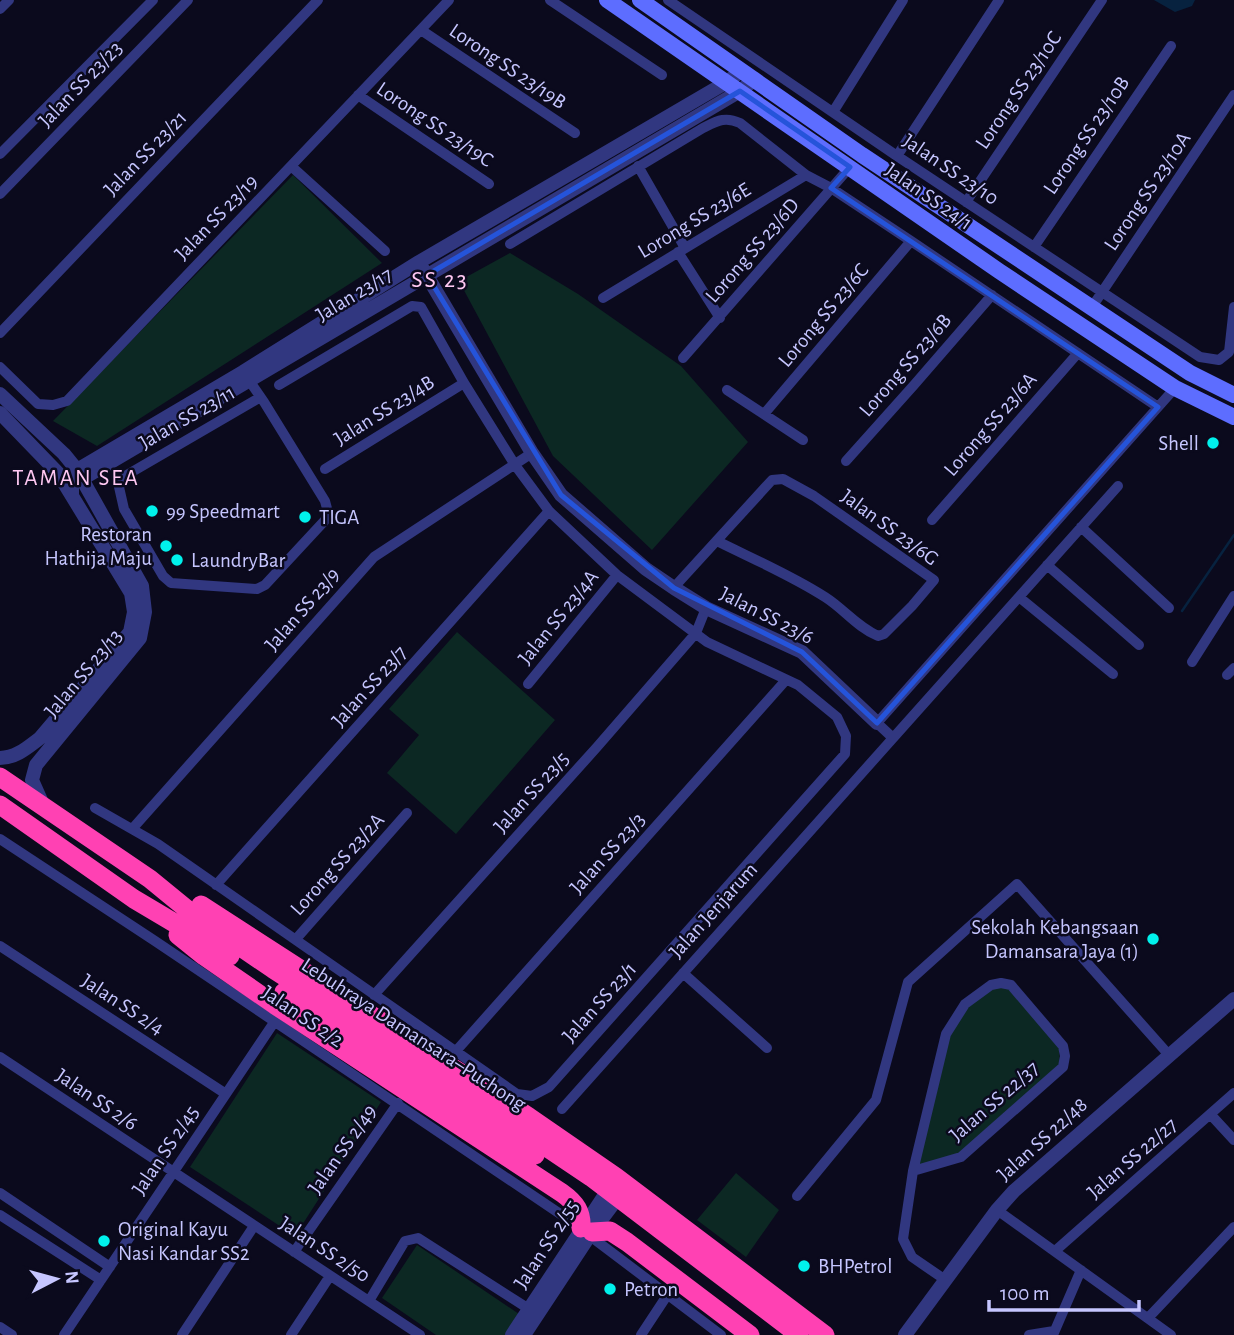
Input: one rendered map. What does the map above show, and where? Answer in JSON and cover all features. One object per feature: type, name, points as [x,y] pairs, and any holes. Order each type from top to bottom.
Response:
[{"type":"highway","name":"Lebuhraya Damansara–Puchong","points":[[0,777],[150,879],[269,974],[584,1186],[777,1335]]},
{"type":"highway","name":"Lebuhraya Damansara–Puchong","points":[[0,805],[134,899],[269,974],[479,1102],[591,1177],[799,1335]]},
{"type":"highway","points":[[150,879],[199,904],[282,955],[622,1181],[825,1335]]},
{"type":"highway","points":[[134,899],[204,956],[573,1201],[588,1232],[610,1231],[750,1335]]},
{"type":"highway","points":[[573,1201],[584,1199],[596,1187],[595,1163]]},
{"type":"highway","points":[[627,1242],[623,1230],[624,1217],[632,1207],[648,1201]]},
{"type":"main road","name":"Jalan SS 24/1","points":[[607,0],[999,271],[1175,388],[1234,417]]},
{"type":"main road","name":"Jalan SS 24/1","points":[[647,2],[862,155],[1190,373],[1234,395]]},
{"type":"street","points":[[0,9],[9,0]]},
{"type":"street","points":[[0,154],[153,0]]},
{"type":"street","name":"Jalan SS 23/23","points":[[0,194],[187,0]]},
{"type":"street","name":"Jalan SS 23/21","points":[[0,333],[318,0]]},
{"type":"street","name":"Jalan SS 23/19","points":[[0,367],[38,404],[53,405],[67,401],[449,0]]},
{"type":"street","points":[[550,0],[662,75]]},
{"type":"street","name":"Jalan SS 23/10","points":[[668,0],[1200,357],[1219,360],[1228,352],[1234,307]]},
{"type":"street","points":[[833,112],[903,0]]},
{"type":"street","points":[[897,156],[999,0]]},
{"type":"street","name":"Lorong SS 23/10C","points":[[966,202],[1102,0]]},
{"type":"street","name":"Lorong SS 23/19B","points":[[421,30],[575,133]]},
{"type":"street","name":"Lorong SS 23/10B","points":[[1034,247],[1171,46]]},
{"type":"street","name":"Jalan 23/17","points":[[72,479],[246,377],[423,268],[734,86],[748,75]]},
{"type":"street","name":"Lorong SS 23/10A","points":[[1092,307],[1234,95]]},
{"type":"street","name":"Lorong SS 23/19C","points":[[358,96],[489,184]]},
{"type":"street","points":[[510,244],[723,118],[740,123],[806,175],[831,188],[911,240],[1158,407]]},
{"type":"street","points":[[291,166],[386,251]]},
{"type":"street","points":[[638,166],[720,318]]},
{"type":"street","name":"Lorong SS 23/6D","points":[[683,358],[850,167]]},
{"type":"street","name":"Lorong SS 23/6E","points":[[603,298],[806,175]]},
{"type":"street","name":"Lorong SS 23/6C","points":[[764,414],[911,240]]},
{"type":"street","name":"Jalan SS 23/6","points":[[423,268],[532,453],[561,495],[646,569],[674,588],[706,608],[802,652],[877,723]]},
{"type":"street","name":"Lorong SS 23/6B","points":[[846,461],[992,295]]},
{"type":"street","points":[[279,385],[412,306],[421,307],[515,465],[550,511],[617,575],[707,642],[786,680]]},
{"type":"street","name":"Lorong SS 23/6A","points":[[932,520],[1078,353]]},
{"type":"street","name":"Jalan SS 23/11","points":[[246,377],[325,502],[328,516],[265,585],[257,589],[171,583],[163,576],[124,509],[119,487],[125,476],[259,398]]},
{"type":"street","name":"Jalan SS 23/4B","points":[[325,469],[464,383]]},
{"type":"street","points":[[893,738],[877,723],[1175,388]]},
{"type":"street","points":[[727,390],[803,440]]},
{"type":"street","name":"Jalan SS 23/13","points":[[0,394],[64,454],[72,479],[131,593],[134,612],[130,632],[40,738],[23,751],[9,758],[0,758]]},
{"type":"street","name":"Jalan SS 23/13","points":[[0,413],[93,498],[142,586],[145,612],[140,638],[36,765],[32,780],[45,808]]},
{"type":"street","name":"Jalan SS 23/9","points":[[133,828],[374,557],[532,453]]},
{"type":"street","points":[[64,454],[101,462],[93,498]]},
{"type":"street","name":"Jalan SS 23/6G","points":[[674,588],[772,480],[783,479],[814,496],[934,580],[884,634],[877,636],[866,631],[834,602],[810,587],[717,541]]},
{"type":"street","name":"Jalan Jenjarum","points":[[562,1108],[1118,486]]},
{"type":"street","name":"Jalan SS 23/7","points":[[216,885],[550,511]]},
{"type":"street","points":[[1081,527],[1169,608]]},
{"type":"street","points":[[1047,565],[1139,645]]},
{"type":"street","name":"Jalan SS 23/4A","points":[[528,684],[617,575]]},
{"type":"street","points":[[1192,662],[1234,596]]},
{"type":"street","points":[[1018,597],[1112,674]]},
{"type":"street","name":"Jalan SS 23/5","points":[[374,995],[696,633],[706,608]]},
{"type":"street","name":"Jalan SS 23/1","points":[[456,1051],[517,1094],[532,1096],[549,1087],[845,754],[846,736],[837,717],[798,685],[786,680]]},
{"type":"street","name":"Jalan SS 23/3","points":[[456,1051],[786,680]]},
{"type":"street","points":[[95,808],[133,828],[456,1051]]},
{"type":"street","name":"Lorong SS 23/2A","points":[[296,939],[407,813]]},
{"type":"street","name":"Jalan SS 2/2","points":[[0,839],[588,1232],[721,1335]]},
{"type":"street","points":[[797,1196],[876,1100],[908,982],[1017,884],[1169,1055]]},
{"type":"street","name":"Jalan SS 2/4","points":[[0,946],[226,1094]]},
{"type":"street","points":[[683,973],[767,1048]]},
{"type":"street","name":"Jalan SS 22/37","points":[[913,1171],[961,1157],[1063,1067],[1063,1046],[1011,985],[991,985],[965,1004],[946,1034],[913,1171],[903,1239],[912,1256],[944,1279]]},
{"type":"street","name":"Jalan SS 22/48","points":[[905,1335],[996,1210],[1014,1191],[1234,999]]},
{"type":"street","name":"Jalan SS 2/45","points":[[64,1335],[275,1021]]},
{"type":"street","name":"Jalan SS 2/6","points":[[0,1057],[173,1173]]},
{"type":"street","name":"Jalan SS 22/27","points":[[1055,1251],[1234,1093]]},
{"type":"street","name":"Jalan SS 2/49","points":[[294,1252],[398,1103]]},
{"type":"street","points":[[1211,1115],[1234,1140]]},
{"type":"street","name":"Jalan SS 2/50","points":[[173,1173],[369,1301],[403,1330],[420,1335]]},
{"type":"street","name":"Jalan SS 2/55","points":[[524,1335],[622,1181]]},
{"type":"street","points":[[0,1193],[110,1266]]},
{"type":"street","points":[[996,1210],[1171,1335]]},
{"type":"street","points":[[0,1215],[101,1280]]},
{"type":"street","points":[[183,1335],[254,1226]]},
{"type":"street","points":[[1148,1318],[1234,1227]]},
{"type":"street","name":"Jalan SS 2/55","points":[[512,1335],[588,1232]]},
{"type":"street","points":[[369,1301],[405,1241],[418,1238],[528,1310]]},
{"type":"street","points":[[1029,1335],[1054,1333],[1081,1270]]},
{"type":"street","points":[[291,1335],[330,1276]]},
{"type":"street","points":[[641,1335],[668,1294]]},
{"type":"street","points":[[0,1327],[12,1335]]},
{"type":"highlighted area","points":[[740,91],[850,167],[831,188],[1158,407],[877,723],[802,652],[674,588],[561,495],[427,275]]},
{"type":"green space","points":[[293,175],[382,263],[97,446],[53,421]]},
{"type":"green space","points":[[510,253],[578,294],[681,366],[748,442],[652,550],[553,456],[459,281]]},
{"type":"green space","points":[[457,632],[555,720],[456,834],[387,773],[419,735],[389,709]]},
{"type":"green space","points":[[988,988],[1010,988],[1059,1048],[1060,1068],[961,1156],[914,1169],[947,1036],[965,1007]]},
{"type":"green space","points":[[277,1033],[381,1102],[295,1236],[190,1167]]},
{"type":"green space","points":[[736,1173],[779,1210],[746,1257],[697,1220]]},
{"type":"green space","points":[[417,1245],[519,1314],[505,1335],[436,1335],[382,1298]]},
{"type":"water","points":[[1154,0],[1195,0],[1192,6],[1175,12]]},
{"type":"waterway","points":[[1182,611],[1234,535]]},
{"type":"place","name":"Shell","points":[[1213,443]]},
{"type":"place","name":"99 Speedmart","points":[[152,511]]},
{"type":"place","name":"TIGA","points":[[305,517]]},
{"type":"place","name":"Restoran Hathija Maju","points":[[166,546]]},
{"type":"place","name":"LaundryBar","points":[[177,560]]},
{"type":"place","name":"Sekolah Kebangsaan Damansara Jaya (1)","points":[[1153,939]]},
{"type":"place","name":"Original Kayu Nasi Kandar SS2","points":[[104,1241]]},
{"type":"place","name":"BHPetrol","points":[[804,1266]]},
{"type":"place","name":"Petron","points":[[610,1289]]},
{"type":"district","name":"SS 23","points":[[440,279]]},
{"type":"district","name":"TAMAN SEA","points":[[76,477]]}]
